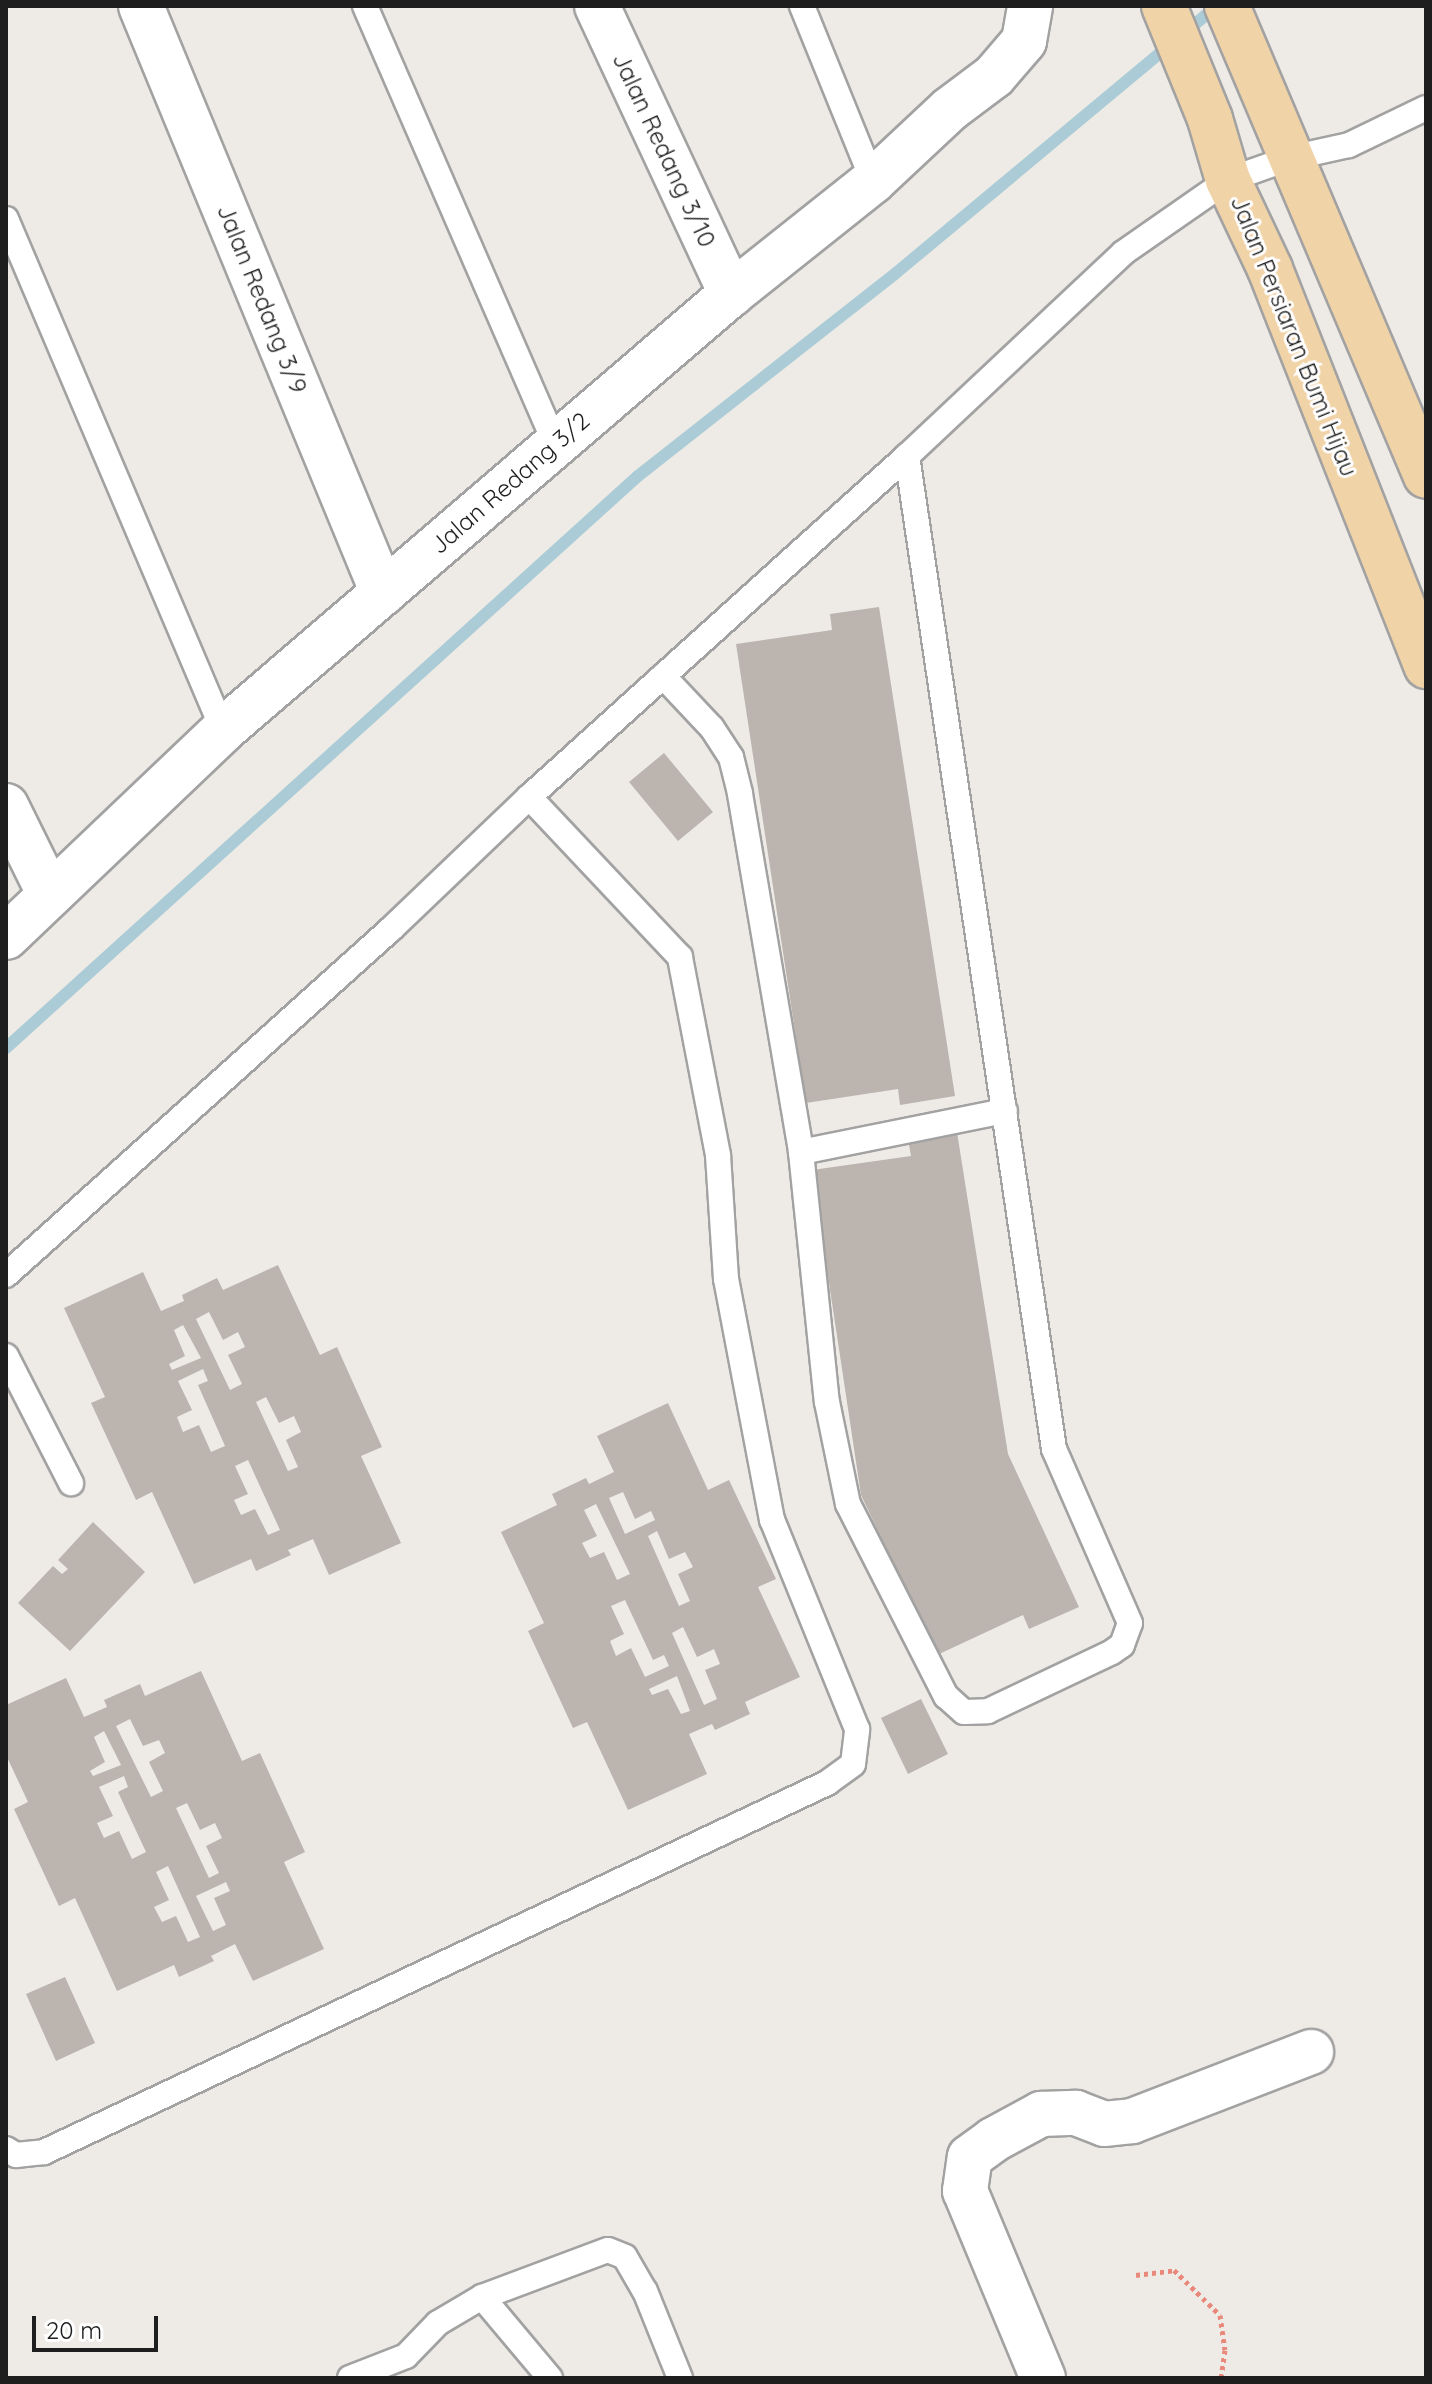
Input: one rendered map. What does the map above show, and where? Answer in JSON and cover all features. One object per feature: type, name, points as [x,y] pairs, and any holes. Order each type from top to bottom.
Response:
[{"type":"main road","name":"Jalan Persiaran Bumi Hijau","points":[[1164,6],[1210,119],[1228,180],[1270,269],[1426,666]]},
{"type":"main road","points":[[1227,6],[1426,476]]},
{"type":"street","name":"Jalan Redang 3/9","points":[[141,6],[383,593]]},
{"type":"street","name":"Jalan Redang 3/10","points":[[597,6],[731,294]]},
{"type":"street","name":"Jalan Redang 3/2","points":[[6,937],[223,730],[731,294],[873,181],[950,109],[994,76],[1027,23]]},
{"type":"street","points":[[6,806],[50,895]]},
{"type":"street","points":[[1043,2378],[965,2191],[970,2157],[993,2140],[1041,2114],[1076,2113],[1104,2124],[1132,2121],[1311,2052]]},
{"type":"lane","points":[[365,6],[555,444]]},
{"type":"lane","points":[[802,6],[873,181]]},
{"type":"lane","points":[[6,1275],[391,929],[529,797],[907,456],[1123,253],[1228,180],[1290,158],[1349,145],[1426,108]]},
{"type":"lane","points":[[6,219],[223,730]]},
{"type":"lane","points":[[663,676],[712,728],[731,757],[740,794],[801,1152],[827,1402],[848,1504],[946,1696],[964,1712],[976,1714],[1112,1652],[1122,1645],[1130,1623],[1054,1449],[907,456]]},
{"type":"lane","points":[[6,2149],[16,2155],[44,2152],[827,1783],[853,1764],[857,1729],[772,1520],[726,1279],[718,1155],[680,957],[529,797]]},
{"type":"lane","points":[[801,1152],[1005,1111]]},
{"type":"lane","points":[[6,1356],[71,1483]]},
{"type":"lane","points":[[350,2378],[405,2367],[438,2323],[482,2297],[608,2250],[625,2257],[645,2291],[680,2378]]},
{"type":"lane","points":[[482,2297],[550,2378]]},
{"type":"path","points":[[1136,2275],[1174,2270],[1220,2315],[1225,2350],[1221,2378]]},
{"type":"building","points":[[879,607],[955,1096],[900,1105],[898,1089],[806,1103],[736,644],[832,630],[830,614]]},
{"type":"building","points":[[664,753],[713,812],[678,841],[629,782]]},
{"type":"building","points":[[957,1132],[1008,1454],[1079,1607],[1029,1629],[1023,1615],[937,1655],[861,1495],[812,1170],[911,1156],[908,1139]]},
{"type":"building","points":[[278,1265],[320,1355],[337,1347],[382,1447],[361,1456],[401,1543],[329,1575],[313,1539],[288,1550],[291,1555],[256,1571],[251,1559],[194,1584],[152,1492],[136,1500],[91,1403],[105,1397],[64,1308],[143,1272],[161,1311],[184,1301],[182,1295],[217,1278],[223,1290]],"holes":[[[209,1312],[223,1340],[238,1332],[245,1347],[228,1355],[242,1384],[230,1390],[196,1319]],[[183,1325],[201,1358],[172,1370],[169,1364],[185,1356],[174,1330]],[[203,1369],[208,1381],[198,1385],[225,1446],[211,1452],[199,1425],[183,1432],[177,1417],[192,1410],[178,1381]],[[266,1397],[279,1423],[294,1416],[301,1432],[286,1440],[298,1467],[288,1471],[256,1402]],[[248,1460],[280,1530],[268,1535],[255,1509],[241,1515],[234,1500],[248,1494],[235,1466]]]},
{"type":"building","points":[[668,1403],[708,1490],[729,1480],[776,1579],[758,1587],[800,1677],[745,1702],[750,1714],[715,1730],[712,1724],[689,1734],[707,1774],[628,1810],[587,1722],[573,1728],[528,1631],[544,1623],[501,1532],[557,1505],[552,1494],[586,1478],[589,1484],[614,1472],[597,1436]],"holes":[[[623,1492],[635,1519],[651,1511],[655,1520],[625,1534],[609,1498]],[[596,1504],[630,1574],[617,1580],[604,1552],[590,1558],[582,1543],[597,1536],[584,1510]],[[657,1531],[669,1559],[685,1552],[693,1567],[678,1574],[690,1601],[679,1606],[648,1536]],[[625,1600],[653,1660],[664,1655],[669,1666],[645,1677],[631,1648],[616,1656],[610,1641],[624,1634],[611,1606]],[[683,1627],[697,1657],[714,1649],[720,1664],[705,1670],[717,1699],[704,1705],[672,1633]],[[677,1676],[690,1711],[681,1714],[668,1689],[652,1695],[649,1689]]]},
{"type":"building","points":[[93,1522],[145,1572],[70,1651],[18,1603],[53,1566],[62,1574],[68,1569],[58,1560]]},
{"type":"building","points":[[201,1671],[242,1761],[260,1753],[305,1852],[284,1862],[324,1949],[253,1981],[235,1944],[211,1956],[214,1961],[179,1977],[174,1965],[117,1991],[75,1898],[59,1906],[14,1809],[28,1802],[6,1755],[6,1705],[66,1678],[84,1717],[107,1707],[104,1700],[140,1684],[145,1696]],"holes":[[[130,1719],[143,1746],[159,1740],[165,1753],[149,1762],[163,1791],[151,1797],[116,1726]],[[104,1731],[121,1765],[93,1776],[90,1771],[105,1762],[94,1737]],[[124,1776],[128,1787],[118,1792],[146,1852],[132,1859],[119,1831],[104,1838],[97,1823],[113,1816],[99,1787]],[[187,1803],[200,1830],[215,1823],[222,1838],[206,1846],[219,1873],[209,1878],[176,1808]],[[168,1866],[200,1937],[188,1942],[176,1916],[162,1922],[154,1907],[169,1900],[156,1872]],[[226,1882],[230,1891],[214,1898],[226,1925],[213,1931],[196,1896]]]},
{"type":"building","points":[[921,1699],[948,1754],[908,1774],[881,1718]]},
{"type":"building","points":[[65,1977],[95,2043],[56,2061],[26,1994]]},
{"type":"waterway","points":[[1184,33],[1217,6]]},
{"type":"waterway","points":[[6,1048],[638,476],[896,273],[1170,45]]}]
